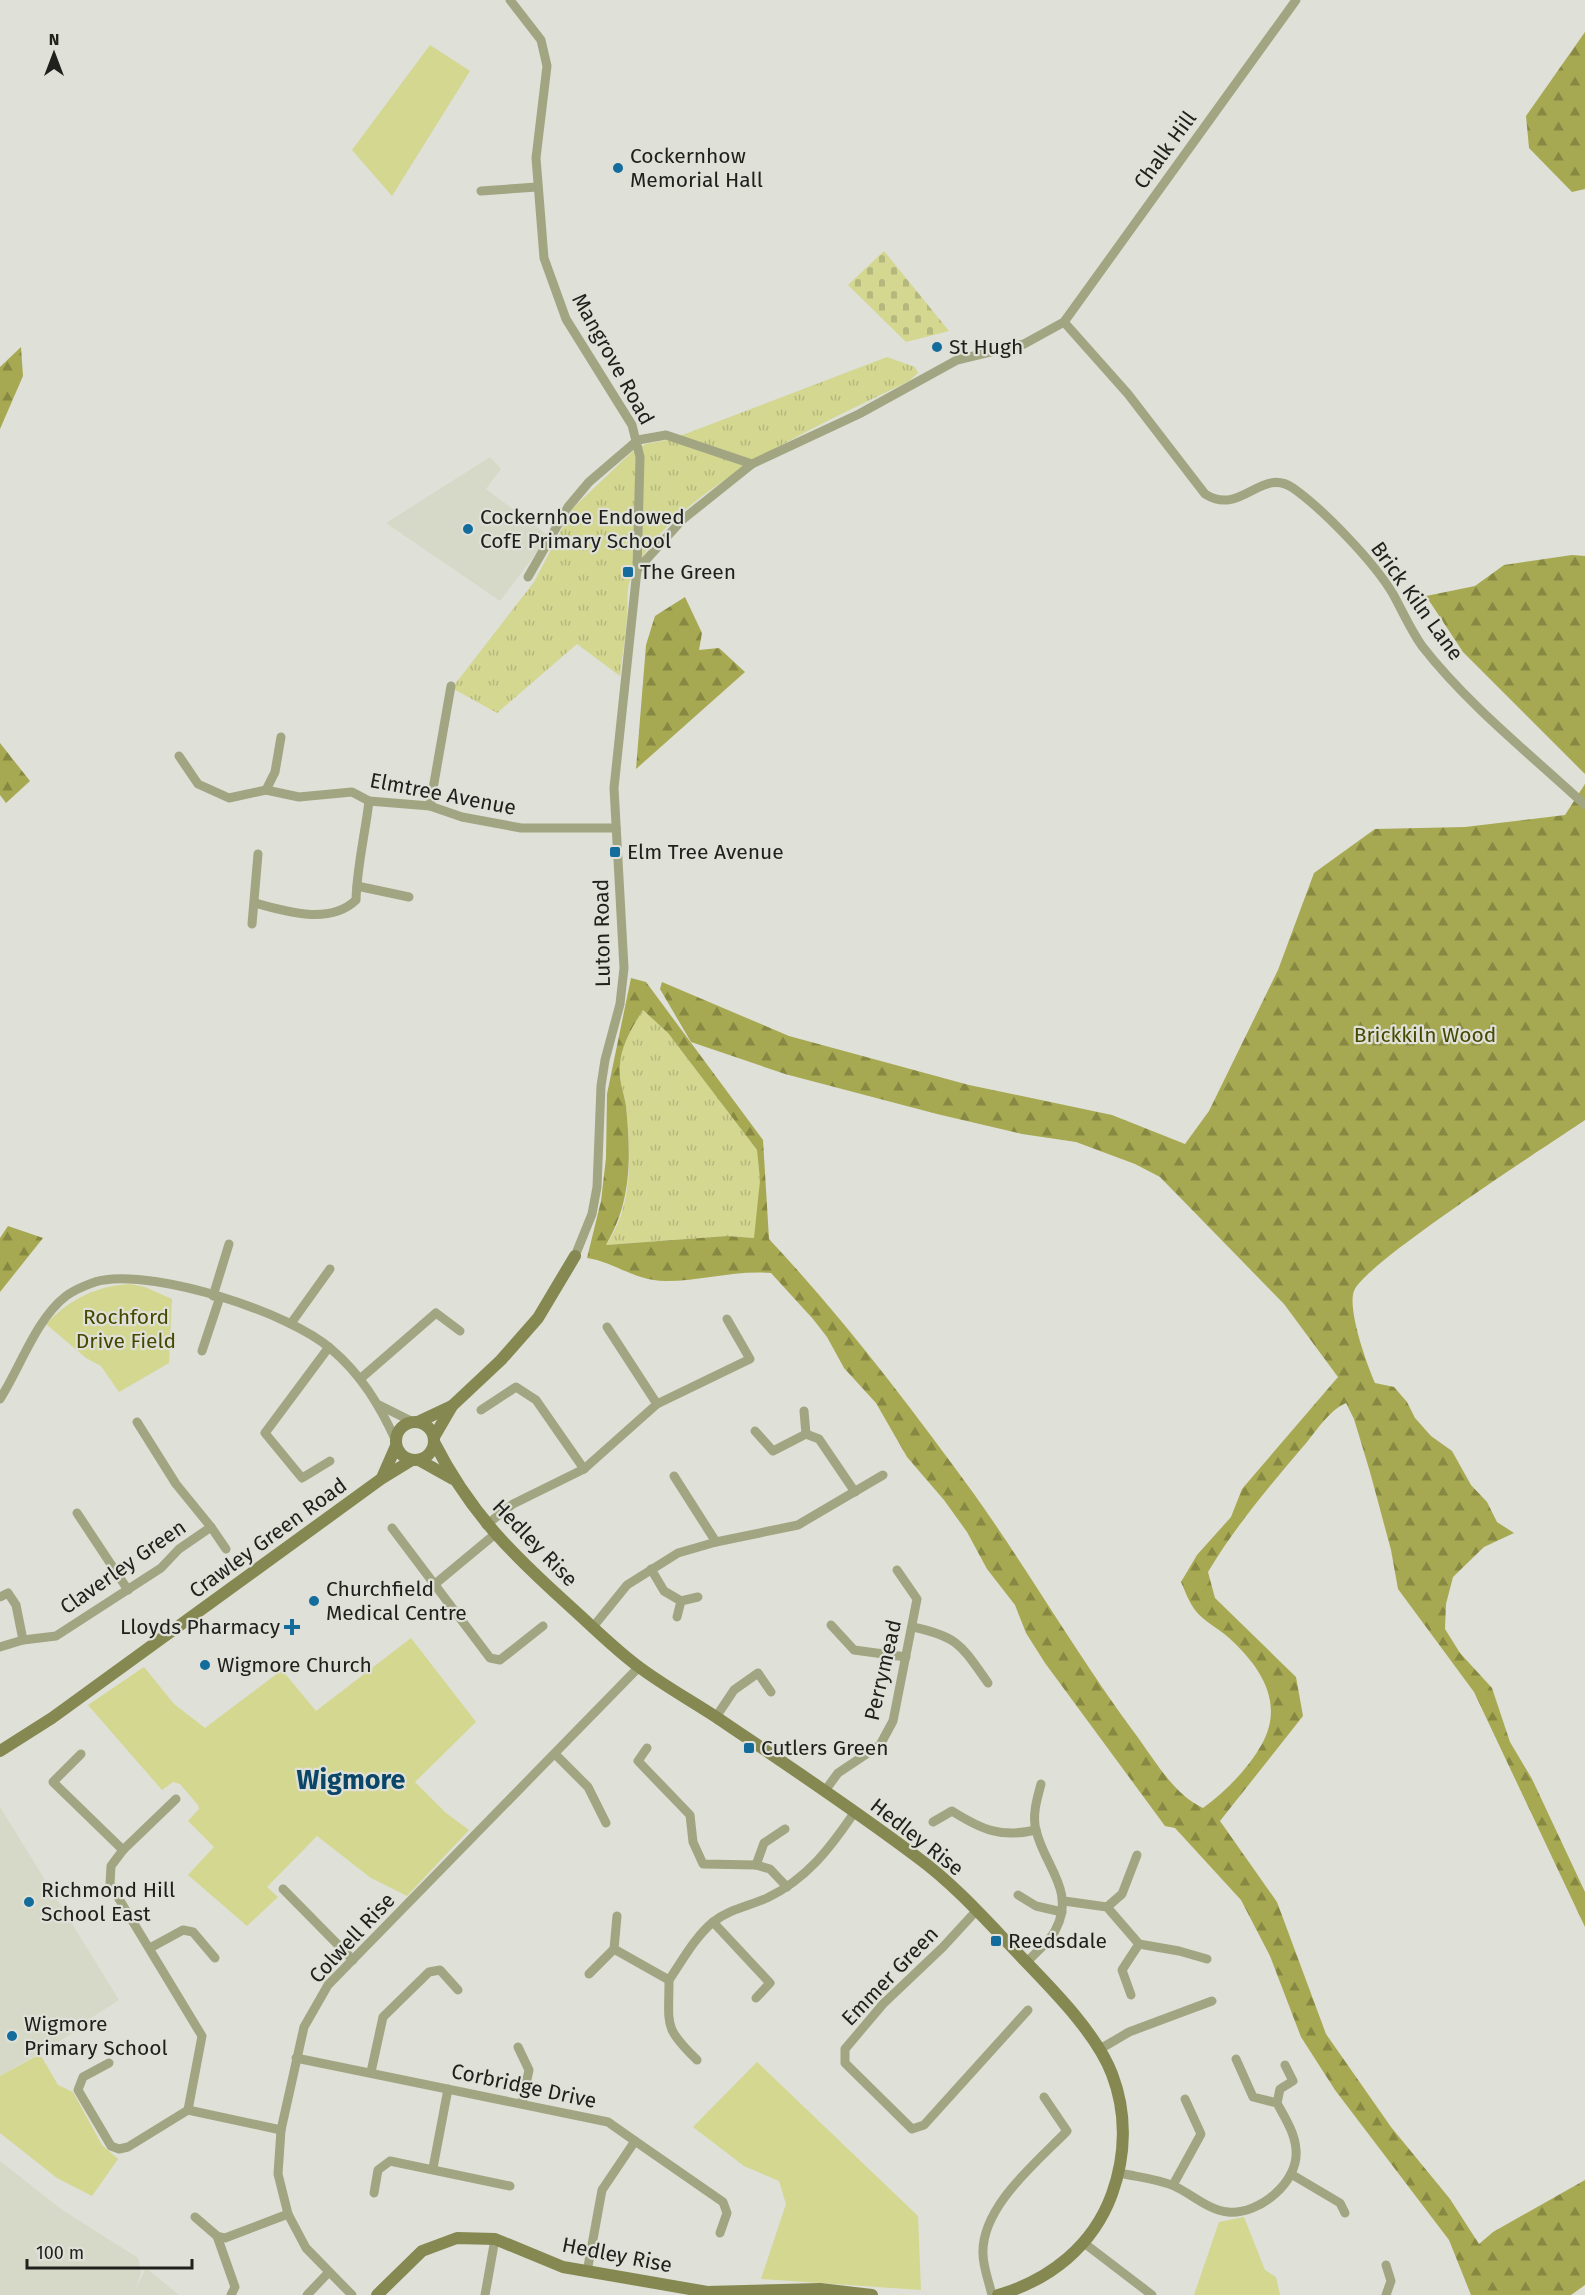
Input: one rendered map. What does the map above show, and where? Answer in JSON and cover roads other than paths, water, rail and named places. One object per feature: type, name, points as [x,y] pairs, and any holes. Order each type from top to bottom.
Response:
[{"type":"street","name":"Mangrove Road","points":[[510,0],[541,40],[547,66],[536,158],[544,258],[566,319],[632,424],[638,440],[640,457],[637,570]]},
{"type":"street","name":"Chalk Hill","points":[[1064,322],[1296,0]]},
{"type":"street","points":[[481,191],[537,187]]},
{"type":"street","points":[[637,570],[682,520],[752,464],[859,414],[957,360],[1024,344],[1064,322]]},
{"type":"street","name":"Brick Kiln Lane","points":[[1064,322],[1128,394],[1205,494],[1221,501],[1229,501],[1274,482],[1284,483],[1329,520],[1360,550],[1383,579],[1422,645],[1452,680],[1585,805]]},
{"type":"street","points":[[528,577],[568,507],[589,482],[638,440],[666,435],[752,464]]},
{"type":"street","name":"Luton Road","points":[[575,1256],[591,1214],[597,1187],[605,1060],[620,1004],[624,968],[614,788],[637,570]]},
{"type":"street","points":[[430,806],[451,686]]},
{"type":"street","points":[[179,756],[198,784],[229,798],[266,790],[275,772],[281,737]]},
{"type":"street","name":"Elmtree Avenue","points":[[266,790],[299,797],[352,792],[369,801],[430,806],[462,817],[521,828],[616,828]]},
{"type":"street","points":[[255,903],[283,911],[319,915],[346,910],[356,900],[357,863],[364,842],[369,801]]},
{"type":"street","points":[[252,924],[258,854]]},
{"type":"street","points":[[357,886],[409,897]]},
{"type":"street","points":[[202,1351],[228,1244]]},
{"type":"street","points":[[0,1399],[35,1332],[66,1296],[103,1280],[143,1280],[216,1296],[292,1322],[329,1347],[360,1379],[379,1405],[402,1456],[416,1460],[430,1454],[434,1440],[452,1406],[501,1360],[538,1318],[575,1256]]},
{"type":"street","points":[[292,1322],[330,1269]]},
{"type":"street","points":[[360,1379],[436,1313],[460,1331]]},
{"type":"street","points":[[486,1525],[513,1504],[584,1469],[657,1404],[750,1359],[727,1319]]},
{"type":"street","points":[[607,1327],[657,1404]]},
{"type":"street","points":[[329,1347],[265,1433],[302,1478],[330,1461]]},
{"type":"street","points":[[481,1410],[516,1387],[536,1400],[584,1469]]},
{"type":"street","points":[[379,1405],[426,1426],[434,1440]]},
{"type":"street","points":[[396,1444],[399,1431],[452,1406]]},
{"type":"street","points":[[804,1411],[806,1434]]},
{"type":"street","name":"Claverley Green","points":[[0,1647],[23,1640],[56,1636],[161,1568],[178,1549],[211,1527],[176,1484],[137,1422]]},
{"type":"street","points":[[756,1431],[773,1451],[806,1434],[819,1439],[855,1492]]},
{"type":"street","name":"Hedley Rise","points":[[434,1440],[454,1480],[486,1525],[522,1564],[639,1667],[716,1717],[919,1858],[977,1910],[1027,1962],[1100,2049],[1112,2074],[1122,2107],[1124,2140],[1120,2174],[1107,2208],[1084,2243],[1061,2266],[1023,2288],[998,2295]]},
{"type":"street","name":"Crawley Green Road","points":[[381,1479],[396,1444]]},
{"type":"street","name":"Crawley Green Road","points":[[0,1750],[52,1718],[381,1479],[416,1460]]},
{"type":"street","name":"Hedley Rise","points":[[416,1460],[454,1480]]},
{"type":"street","points":[[593,1627],[627,1586],[678,1553],[716,1542],[798,1525],[883,1475]]},
{"type":"street","points":[[674,1476],[716,1542]]},
{"type":"street","points":[[77,1513],[128,1590]]},
{"type":"street","points":[[211,1527],[226,1549]]},
{"type":"street","points":[[392,1528],[490,1658],[500,1660],[543,1626]]},
{"type":"street","points":[[435,1584],[495,1535]]},
{"type":"street","points":[[651,1569],[664,1591],[681,1601],[698,1597]]},
{"type":"street","name":"Perrymead","points":[[824,1792],[838,1773],[880,1745],[893,1721],[917,1599],[897,1570]]},
{"type":"street","points":[[0,1597],[8,1593],[16,1605],[23,1640]]},
{"type":"street","points":[[677,1617],[681,1601]]},
{"type":"street","points":[[831,1625],[854,1650],[906,1657]]},
{"type":"street","points":[[913,1627],[944,1634],[963,1648],[988,1683]]},
{"type":"street","name":"Colwell Rise","points":[[352,2295],[306,2248],[288,2214],[278,2174],[281,2130],[304,2027],[328,1985],[639,1667]]},
{"type":"street","points":[[716,1717],[734,1690],[758,1673],[771,1692]]},
{"type":"street","points":[[647,1748],[638,1761],[690,1815],[693,1842],[703,1864],[756,1865],[770,1869],[787,1887]]},
{"type":"street","points":[[81,1754],[53,1782],[123,1850]]},
{"type":"street","points":[[555,1754],[588,1787],[606,1823]]},
{"type":"street","points":[[1027,1962],[1055,1932],[1064,1901],[1036,1830],[1035,1807],[1041,1784]]},
{"type":"street","points":[[176,1799],[123,1850],[111,1866],[110,1884],[202,2037],[188,2110]]},
{"type":"street","points":[[933,1822],[952,1811],[979,1828],[1014,1835],[1036,1830]]},
{"type":"street","points":[[697,2060],[675,2038],[669,2027],[669,1980],[702,1933],[713,1922],[729,1912],[787,1887],[811,1869],[854,1813]]},
{"type":"street","points":[[756,1865],[764,1843],[785,1829]]},
{"type":"street","points":[[1107,1907],[1122,1894],[1137,1855]]},
{"type":"street","points":[[283,1889],[353,1960]]},
{"type":"street","points":[[1018,1894],[1036,1906],[1062,1912]]},
{"type":"street","points":[[1064,1901],[1107,1907],[1138,1944],[1179,1951],[1207,1959]]},
{"type":"street","name":"Emmer Green","points":[[977,1910],[943,1947],[883,2004],[845,2049],[844,2063],[912,2129],[924,2125],[1028,2010]]},
{"type":"street","points":[[589,1974],[614,1949],[617,1916]]},
{"type":"street","points":[[713,1922],[770,1983],[756,1998]]},
{"type":"street","points":[[150,1948],[183,1930],[194,1932],[215,1958]]},
{"type":"street","points":[[1131,1995],[1122,1970],[1138,1944]]},
{"type":"street","points":[[614,1949],[669,1980]]},
{"type":"street","points":[[371,2072],[382,2017],[429,1972],[440,1970],[458,1990]]},
{"type":"street","points":[[1100,2049],[1130,2032],[1212,2001]]},
{"type":"street","points":[[518,2047],[529,2070],[522,2103]]},
{"type":"street","name":"Corbridge Drive","points":[[296,2058],[608,2122],[723,2202],[727,2213],[720,2233]]},
{"type":"street","points":[[1236,2059],[1253,2097],[1277,2103]]},
{"type":"street","points":[[109,2063],[82,2077],[78,2090],[111,2146],[119,2150],[128,2147],[188,2110],[281,2130]]},
{"type":"street","points":[[1120,2174],[1173,2185],[1209,2206],[1228,2212],[1244,2210],[1272,2197],[1291,2174],[1297,2151],[1292,2132],[1277,2103],[1280,2089],[1293,2081],[1285,2064]]},
{"type":"street","points":[[433,2168],[448,2089]]},
{"type":"street","points":[[992,2295],[982,2254],[990,2218],[1011,2190],[1067,2131],[1044,2097]]},
{"type":"street","points":[[1173,2185],[1201,2134],[1185,2099]]},
{"type":"street","points":[[587,2272],[602,2190],[635,2141]]},
{"type":"street","points":[[374,2193],[378,2170],[390,2161],[433,2168],[510,2186]]},
{"type":"street","points":[[1291,2174],[1341,2203],[1345,2213]]},
{"type":"street","points":[[195,2217],[217,2236],[225,2238],[288,2214]]},
{"type":"street","points":[[217,2236],[235,2287],[231,2295]]},
{"type":"street","name":"Hedley Rise","points":[[377,2295],[422,2251],[457,2238],[495,2240],[563,2266],[587,2272],[706,2292],[820,2289],[872,2295]]},
{"type":"street","points":[[484,2295],[495,2240]]},
{"type":"street","points":[[1084,2243],[1152,2295]]},
{"type":"street","points":[[1386,2265],[1391,2281],[1386,2295]]},
{"type":"street","points":[[307,2295],[329,2272]]},
{"type":"place","name":"Cockernhow Memorial Hall","points":[[618,168]]},
{"type":"place","name":"St Hugh","points":[[937,347]]},
{"type":"place","name":"Cockernhoe Endowed CofE Primary School","points":[[468,529]]},
{"type":"place","name":"The Green","points":[[628,572]]},
{"type":"place","name":"Elm Tree Avenue","points":[[615,852]]},
{"type":"place","name":"Churchfield Medical Centre","points":[[314,1601]]},
{"type":"place","name":"Lloyds Pharmacy","points":[[292,1627]]},
{"type":"place","name":"Wigmore Church","points":[[205,1665]]},
{"type":"place","name":"Cutlers Green","points":[[749,1748]]},
{"type":"place","name":"Richmond Hill School East","points":[[29,1902]]},
{"type":"place","name":"Reedsdale","points":[[996,1941]]},
{"type":"place","name":"Wigmore Primary School","points":[[12,2036]]},
{"type":"district","name":"Wigmore","points":[[351,1780]]},
{"type":"park label","name":"Brickkiln Wood","points":[[1425,1035]]},
{"type":"park label","name":"Rochford Drive Field","points":[[126,1329]]}]
